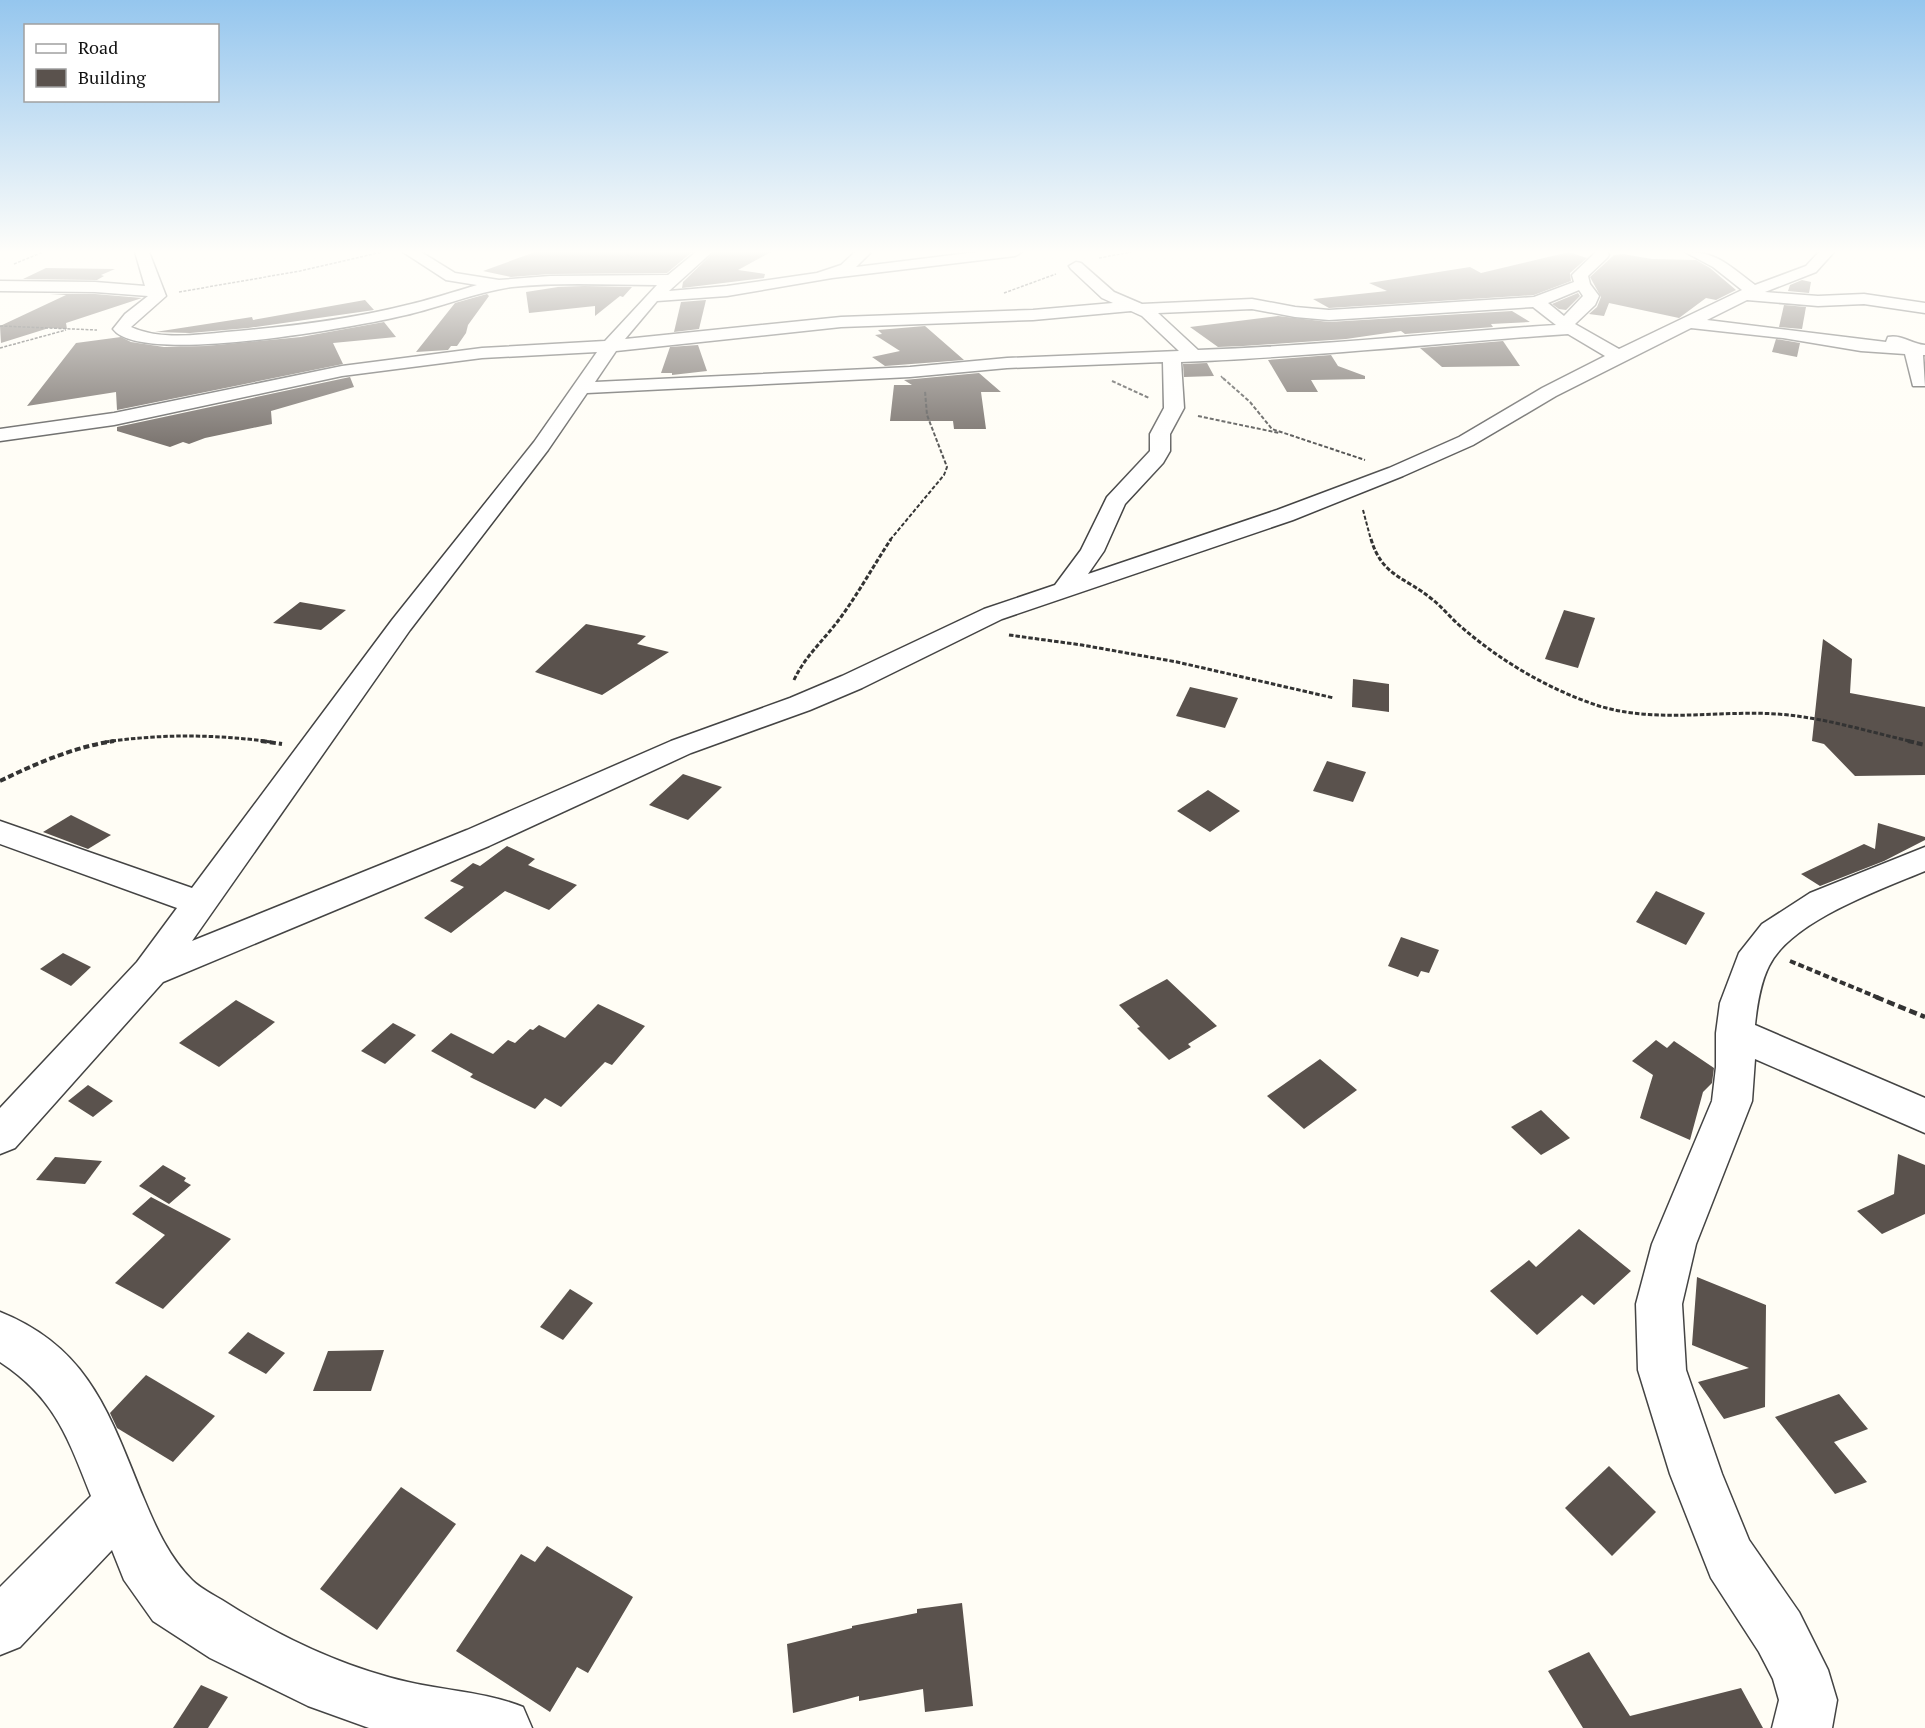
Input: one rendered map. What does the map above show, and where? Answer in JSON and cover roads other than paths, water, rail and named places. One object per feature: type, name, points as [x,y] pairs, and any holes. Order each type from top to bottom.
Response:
[{"type":"street","points":[[125,333],[160,339],[230,338],[271,333]]},
{"type":"street","points":[[324,333],[342,371]]},
{"type":"street","points":[[0,1136],[150,972],[401,625],[541,446],[580,388],[622,333]]},
{"type":"street","points":[[0,435],[114,419],[342,371],[482,353],[610,346],[739,333]]},
{"type":"street","points":[[1168,333],[1194,355]]},
{"type":"street","points":[[580,388],[910,372],[1063,361],[1292,352],[1492,333]]},
{"type":"street","points":[[1579,333],[1618,356]]},
{"type":"street","points":[[150,972],[478,838],[681,747],[800,704],[852,682],[967,625],[1285,515],[1396,472],[1466,441],[1549,392],[1668,333]]},
{"type":"street","points":[[1781,333],[1861,346],[1919,350]]},
{"type":"street","points":[[1888,333],[1919,350]]},
{"type":"street","points":[[1919,350],[1920,382]]},
{"type":"street","points":[[1064,590],[1092,550],[1115,502],[1156,459],[1160,451],[1160,434],[1174,408],[1174,371],[1171,356]]},
{"type":"street","points":[[0,832],[201,904]]},
{"type":"street","points":[[1802,1728],[1808,1700],[1799,1670],[1779,1632],[1730,1558],[1696,1474],[1662,1370],[1659,1304],[1674,1244],[1732,1101],[1736,1067],[1735,1033],[1740,1003],[1752,962],[1774,933],[1822,902],[1925,858]]},
{"type":"street","points":[[1735,1033],[1925,1116]]},
{"type":"street","points":[[0,1335],[39,1360],[63,1386],[85,1418],[143,1561],[173,1601],[230,1638],[328,1686],[407,1711],[502,1728]]},
{"type":"street","points":[[0,1628],[120,1504]]}]
